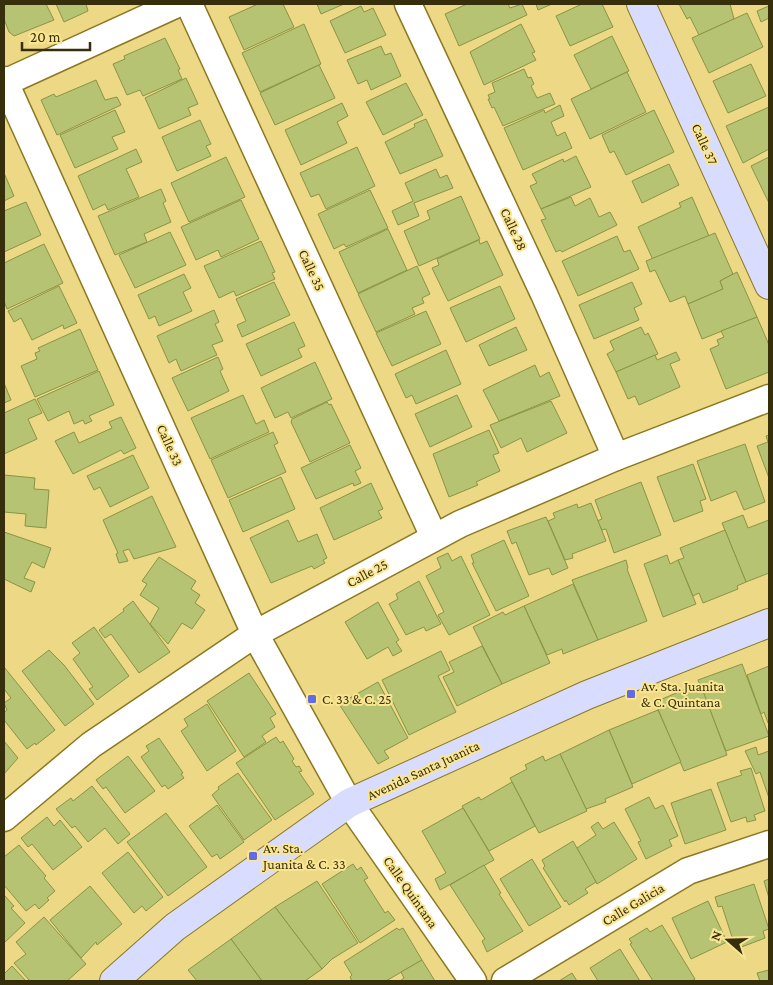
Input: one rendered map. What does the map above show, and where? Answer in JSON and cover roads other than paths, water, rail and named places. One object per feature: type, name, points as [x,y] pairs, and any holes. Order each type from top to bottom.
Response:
[{"type":"street","points":[[4,82],[178,4]]},
{"type":"street","name":"Calle 35","points":[[189,4],[434,536]]},
{"type":"street","name":"Calle 28","points":[[408,4],[544,294],[616,457]]},
{"type":"street","name":"Calle 37","points":[[641,4],[769,285]]},
{"type":"street","name":"Calle 33","points":[[4,82],[255,634],[349,804]]},
{"type":"street","name":"Calle 25","points":[[4,818],[91,745],[255,634],[434,536],[616,457],[769,398]]},
{"type":"street","name":"Avenida Santa Juanita","points":[[114,981],[175,927],[349,804],[587,695],[769,623]]},
{"type":"street","name":"Calle Quintana","points":[[349,804],[473,981]]},
{"type":"street","name":"Calle Galicia","points":[[505,981],[688,871],[769,844]]},
{"type":"place","name":"Av. Sta. Juanita & C. Quintana","points":[[631,694]]},
{"type":"place","name":"C. 33 & C. 25","points":[[312,699]]},
{"type":"place","name":"Av. Sta. Juanita & C. 33","points":[[253,856]]}]
